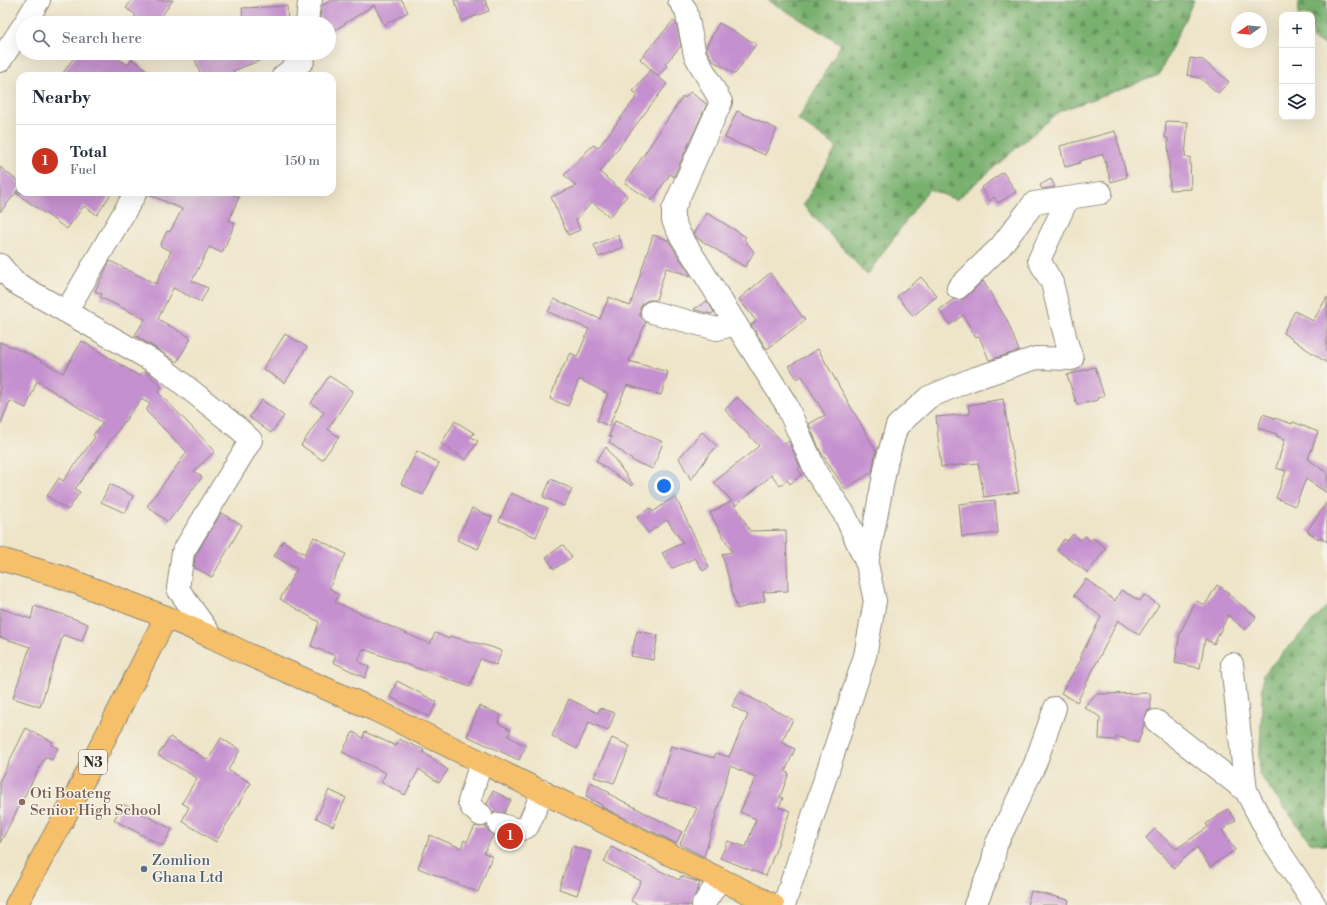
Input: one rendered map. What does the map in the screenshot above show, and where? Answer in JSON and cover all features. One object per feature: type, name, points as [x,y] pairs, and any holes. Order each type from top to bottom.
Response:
[{"type":"main road","points":[[0,559],[59,576],[212,636],[249,655],[375,710],[773,905]]},
{"type":"main road","name":"N3","points":[[16,905],[70,805],[166,617]]},
{"type":"street","points":[[29,16],[39,0]]},
{"type":"street","points":[[308,16],[309,3],[311,0]]},
{"type":"street","points":[[679,0],[686,10],[695,55],[722,102],[673,210],[673,220],[680,235],[786,404],[818,474],[845,515],[867,564],[875,601],[865,656],[784,905]]},
{"type":"street","points":[[0,61],[16,37]]},
{"type":"street","points":[[288,72],[302,60]]},
{"type":"street","points":[[958,288],[1001,246],[1034,203],[1101,193]]},
{"type":"street","points":[[66,312],[134,196]]},
{"type":"street","points":[[867,564],[887,460],[897,426],[929,397],[970,380],[1036,358],[1072,359],[1052,283],[1039,260],[1068,198]]},
{"type":"street","points":[[0,265],[14,282],[158,364],[238,428],[250,440],[183,552],[178,589],[212,636]]},
{"type":"street","points":[[652,312],[718,329],[736,324]]},
{"type":"street","points":[[1232,664],[1246,791],[1270,837],[1315,905]]},
{"type":"street","points":[[976,905],[992,866],[996,845],[1035,764],[1055,708]]},
{"type":"street","points":[[1156,720],[1246,791]]},
{"type":"street","points":[[481,762],[469,802],[472,808],[490,819],[518,830],[523,829],[528,826],[544,792]]},
{"type":"street","points":[[703,905],[720,879]]},
{"type":"green space","points":[[768,0],[1194,0],[1159,75],[1060,111],[956,200],[929,189],[867,275],[803,205],[837,147],[798,120],[841,44]]},
{"type":"green space","points":[[1299,0],[1327,0],[1327,46],[1315,40],[1315,12],[1298,12]]},
{"type":"green space","points":[[1327,606],[1327,845],[1310,842],[1259,774],[1263,674]]},
{"type":"building","points":[[132,0],[173,0],[162,16],[135,16],[136,15],[126,8]]},
{"type":"building","points":[[331,0],[402,0],[408,12],[384,25],[374,5],[336,29],[336,16],[320,16],[322,6]]},
{"type":"building","points":[[454,0],[485,0],[489,11],[462,21]]},
{"type":"building","points":[[287,6],[288,16],[243,16],[242,8]]},
{"type":"building","points":[[673,21],[676,23],[681,46],[665,64],[667,66],[658,76],[640,59]]},
{"type":"building","points":[[719,23],[756,44],[735,74],[713,61],[707,51],[706,46]]},
{"type":"building","points":[[1190,58],[1203,60],[1229,82],[1218,93],[1200,78],[1187,75]]},
{"type":"building","points":[[72,60],[120,60],[128,65],[131,60],[133,60],[150,72],[64,72]]},
{"type":"building","points":[[195,60],[261,60],[233,72],[200,72]]},
{"type":"building","points":[[650,70],[667,84],[600,172],[627,196],[610,217],[592,202],[576,220],[580,230],[568,235],[551,197],[576,186],[564,175],[593,145],[598,148],[638,95],[633,91]]},
{"type":"building","points":[[690,92],[707,104],[674,177],[670,174],[652,201],[625,183],[683,96],[685,98]]},
{"type":"building","points":[[737,111],[777,129],[765,155],[725,138]]},
{"type":"building","points":[[1166,121],[1188,122],[1185,157],[1190,157],[1191,189],[1170,190],[1168,138],[1165,138]]},
{"type":"building","points":[[1115,131],[1127,177],[1111,182],[1103,154],[1065,167],[1060,146]]},
{"type":"building","points":[[0,167],[16,180],[16,193],[0,212]]},
{"type":"building","points":[[1003,172],[1016,192],[998,203],[994,197],[990,201],[981,188]]},
{"type":"building","points":[[1051,179],[1055,187],[1042,189],[1040,185]]},
{"type":"building","points":[[20,196],[109,196],[97,215],[84,206],[67,229]]},
{"type":"building","points":[[153,196],[239,197],[229,220],[235,223],[222,253],[209,247],[192,281],[208,288],[201,302],[173,288],[158,319],[191,338],[177,362],[135,335],[145,319],[100,297],[102,294],[95,291],[110,261],[156,284],[171,251],[160,246],[167,231],[170,232],[182,209]]},
{"type":"building","points":[[707,213],[746,237],[744,239],[754,252],[745,267],[697,238],[694,234]]},
{"type":"building","points":[[618,235],[623,247],[599,257],[594,245]]},
{"type":"building","points":[[653,235],[668,240],[691,276],[666,268],[656,300],[648,300],[643,303],[640,308],[640,316],[646,322],[629,361],[668,372],[661,395],[627,385],[609,426],[597,421],[608,394],[579,379],[568,406],[550,399],[559,374],[571,353],[577,357],[589,329],[548,312],[554,299],[600,319],[609,297],[630,306]]},
{"type":"building","points":[[770,273],[805,320],[767,349],[751,325],[756,321],[739,299]]},
{"type":"building","points":[[921,277],[937,296],[913,316],[897,296]]},
{"type":"building","points":[[983,281],[1007,320],[1019,351],[989,360],[979,336],[976,338],[963,315],[950,325],[939,310],[954,299],[961,300],[966,297]]},
{"type":"building","points":[[1327,297],[1327,363],[1283,333],[1295,311],[1313,321]]},
{"type":"building","points":[[707,301],[714,312],[711,314],[694,309]]},
{"type":"building","points":[[285,334],[307,347],[285,383],[263,369]]},
{"type":"building","points":[[82,341],[139,376],[144,371],[162,387],[158,392],[215,451],[194,471],[202,477],[168,522],[147,506],[187,452],[146,411],[150,404],[141,399],[75,489],[80,492],[68,510],[47,496],[59,478],[63,481],[95,437],[93,435],[103,423],[37,381],[26,408],[10,401],[0,425],[0,342],[29,354],[63,373]]},
{"type":"building","points":[[818,349],[876,451],[872,472],[845,489],[820,451],[809,424],[825,415],[802,376],[797,379],[789,366]]},
{"type":"building","points":[[1095,367],[1104,396],[1097,398],[1098,400],[1077,405],[1067,375]]},
{"type":"building","points":[[329,376],[353,391],[328,429],[339,437],[322,460],[301,445],[324,412],[311,403]]},
{"type":"building","points":[[737,397],[785,444],[789,441],[800,467],[798,470],[802,474],[790,484],[787,480],[780,486],[772,475],[736,505],[734,503],[750,531],[786,530],[788,591],[763,592],[765,601],[737,609],[722,554],[732,552],[710,513],[732,501],[714,482],[759,446],[725,410]]},
{"type":"building","points":[[1003,399],[1019,492],[984,497],[978,463],[941,467],[936,417],[970,414],[968,405]]},
{"type":"building","points":[[262,400],[284,416],[271,433],[249,417]]},
{"type":"building","points":[[1263,414],[1292,424],[1293,422],[1318,432],[1308,459],[1327,473],[1327,493],[1306,479],[1295,506],[1276,498],[1286,471],[1276,468],[1285,439],[1276,436],[1277,434],[1258,428]]},
{"type":"building","points":[[455,421],[474,433],[471,437],[478,441],[466,460],[441,444]]},
{"type":"building","points":[[615,421],[663,442],[653,469],[635,462],[609,442],[612,437],[609,436]]},
{"type":"building","points":[[702,432],[717,446],[691,480],[679,458]]},
{"type":"building","points":[[606,447],[633,485],[632,486],[596,461]]},
{"type":"building","points":[[417,451],[439,463],[423,495],[401,484]]},
{"type":"building","points":[[551,479],[572,489],[564,506],[543,497]]},
{"type":"building","points":[[110,484],[133,496],[125,513],[101,502]]},
{"type":"building","points":[[511,493],[548,508],[536,537],[499,521]]},
{"type":"building","points":[[675,496],[709,567],[703,571],[695,558],[673,568],[671,567],[662,553],[683,543],[667,520],[648,533],[637,517],[650,508],[653,512]]},
{"type":"building","points":[[995,500],[998,533],[962,537],[959,504]]},
{"type":"building","points":[[1327,502],[1327,542],[1320,537],[1318,539],[1307,531]]},
{"type":"building","points":[[472,508],[492,517],[478,549],[457,540]]},
{"type":"building","points":[[221,513],[242,525],[212,577],[194,567],[195,556]]},
{"type":"building","points":[[1073,534],[1081,540],[1085,536],[1090,541],[1093,538],[1106,548],[1088,573],[1057,550],[1064,539],[1067,541]]},
{"type":"building","points":[[314,537],[346,554],[329,588],[339,595],[335,602],[430,644],[435,633],[449,639],[450,636],[502,651],[496,665],[480,659],[470,687],[363,649],[358,661],[369,667],[365,678],[333,662],[336,656],[311,646],[319,622],[280,599],[297,569],[274,556],[283,541],[305,554]]},
{"type":"building","points":[[563,545],[572,557],[554,569],[546,557]]},
{"type":"building","points":[[1086,579],[1115,601],[1121,590],[1140,601],[1144,595],[1159,605],[1139,635],[1118,620],[1077,702],[1061,693],[1082,658],[1080,657],[1101,617],[1074,595]]},
{"type":"building","points":[[1217,585],[1229,593],[1228,594],[1256,617],[1245,630],[1228,615],[1214,644],[1205,639],[1200,668],[1175,663],[1180,633],[1196,601],[1205,605]]},
{"type":"building","points":[[34,606],[62,614],[88,624],[82,641],[63,635],[40,707],[13,698],[30,647],[0,637],[0,608],[31,619]]},
{"type":"building","points":[[637,631],[658,635],[653,660],[631,656]]},
{"type":"building","points":[[397,681],[437,702],[429,717],[390,697]]},
{"type":"building","points":[[740,692],[793,720],[781,742],[795,749],[785,772],[789,773],[780,797],[783,798],[779,807],[790,811],[766,876],[720,858],[728,841],[746,847],[756,819],[740,812],[756,777],[730,766],[704,857],[680,844],[697,808],[656,796],[671,746],[714,758],[716,753],[729,757],[748,715],[732,706]]},
{"type":"building","points":[[1150,693],[1151,710],[1148,710],[1144,719],[1144,724],[1138,743],[1116,736],[1116,740],[1099,739],[1100,717],[1084,707],[1096,694]]},
{"type":"building","points":[[569,699],[598,713],[600,708],[615,713],[608,731],[589,722],[577,749],[552,736]]},
{"type":"building","points":[[479,706],[501,715],[498,723],[511,730],[508,736],[526,746],[519,760],[467,736]]},
{"type":"building","points":[[26,728],[53,742],[51,745],[58,748],[52,760],[45,757],[0,843],[0,780]]},
{"type":"building","points":[[353,732],[363,738],[365,732],[396,746],[399,739],[424,750],[423,752],[448,770],[439,783],[419,769],[405,795],[381,782],[386,773],[342,752]]},
{"type":"building","points":[[170,737],[208,760],[221,738],[240,750],[228,770],[251,783],[216,842],[182,821],[189,807],[182,803],[197,778],[158,755]]},
{"type":"building","points":[[612,738],[630,746],[614,783],[594,777]]},
{"type":"building","points":[[591,782],[610,793],[609,794],[682,832],[676,843],[602,807],[603,806],[586,796]]},
{"type":"building","points":[[329,790],[346,798],[333,826],[316,818]]},
{"type":"building","points":[[493,791],[511,800],[504,813],[493,813],[487,804]]},
{"type":"building","points":[[123,804],[172,829],[163,846],[114,820]]},
{"type":"building","points":[[1228,809],[1236,820],[1222,830],[1235,850],[1210,867],[1197,847],[1174,868],[1146,838],[1155,829],[1176,849],[1208,827],[1206,824]]},
{"type":"building","points":[[475,826],[487,826],[489,832],[493,835],[484,853],[492,856],[478,892],[418,868],[430,835],[461,848],[464,840],[467,842]]},
{"type":"building","points":[[572,846],[591,852],[577,895],[559,889]]},
{"type":"building","points":[[611,847],[679,880],[681,876],[700,883],[691,905],[639,905],[631,901],[641,881],[604,862]]},
{"type":"building","points":[[1031,891],[1069,900],[1068,905],[1027,905]]},
{"type":"place","name":"Oti Boateng Senior High School","points":[[22,802]]},
{"type":"place","name":"Total","points":[[510,836]]},
{"type":"place","name":"Zomlion Ghana Ltd","points":[[144,869]]}]
